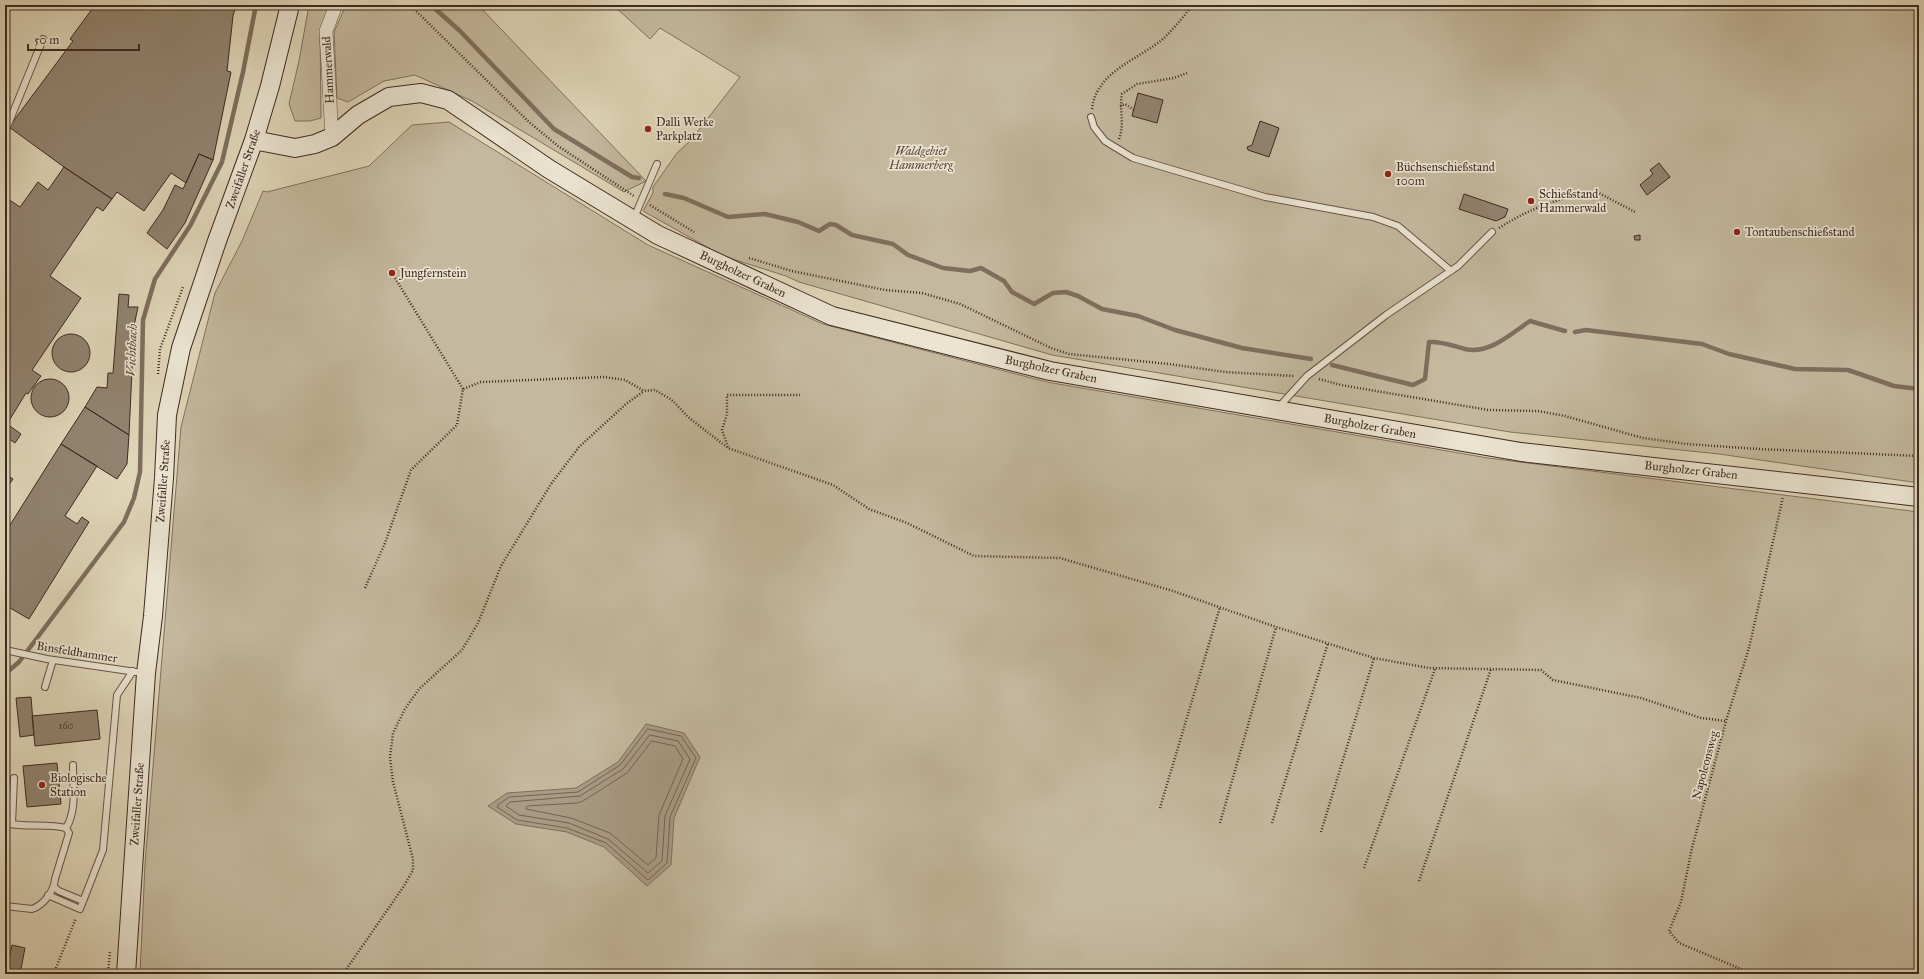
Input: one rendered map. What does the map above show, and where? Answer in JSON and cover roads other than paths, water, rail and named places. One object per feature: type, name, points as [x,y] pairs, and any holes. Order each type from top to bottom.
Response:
[{"type":"main road","name":"Zweifaller Straße","points":[[126,974],[139,672],[153,616],[164,478],[167,415],[181,348],[217,241],[254,140],[270,86],[290,5]]},
{"type":"main road","name":"Burgholzer Graben","points":[[254,140],[295,148],[315,144],[332,137],[358,115],[389,97],[421,92],[448,100],[549,169],[658,235],[832,316],[1050,371],[1521,452],[1919,497]]},
{"type":"street","name":"Hammerwald","points":[[332,137],[326,31],[336,5]]},
{"type":"lane","points":[[5,132],[43,39]]},
{"type":"lane","points":[[1091,117],[1094,127],[1105,141],[1133,158],[1265,197],[1373,217],[1398,226],[1451,271]]},
{"type":"lane","points":[[633,220],[657,164]]},
{"type":"lane","points":[[1276,410],[1307,376],[1386,315],[1451,271],[1492,232]]},
{"type":"lane","name":"Binsfeldhammer","points":[[5,650],[50,660],[139,672]]},
{"type":"lane","points":[[45,687],[50,660]]},
{"type":"lane","points":[[48,895],[80,909],[103,850],[117,695],[139,672]]},
{"type":"lane","points":[[66,828],[71,821],[73,766]]},
{"type":"lane","points":[[12,824],[14,778]]},
{"type":"lane","points":[[5,823],[28,827],[56,826],[66,828],[69,833],[54,887],[43,902],[32,909],[5,906]]},
{"type":"lane","points":[[54,887],[83,901]]},
{"type":"water","points":[[646,724],[684,733],[700,757],[674,818],[671,865],[647,886],[604,847],[567,832],[516,824],[488,806],[507,793],[576,788],[618,762]]},
{"type":"waterway","name":"Vichtbach","points":[[5,674],[19,662],[124,522],[134,498],[140,472],[143,320],[155,279],[190,226],[222,162],[243,72],[256,5]]},
{"type":"waterway","points":[[431,5],[460,31],[554,129],[632,177],[639,178]]},
{"type":"waterway","points":[[665,194],[684,198],[728,217],[765,214],[798,222],[819,231],[830,224],[836,225],[852,235],[893,244],[908,255],[943,268],[970,271],[981,268],[1004,281],[1012,292],[1034,304],[1053,293],[1066,292],[1078,296],[1102,309],[1138,316],[1175,330],[1242,348],[1311,359]]},
{"type":"waterway","points":[[1332,365],[1413,385],[1425,379],[1429,342],[1443,343],[1465,349],[1483,349],[1500,342],[1530,321],[1565,331]]},
{"type":"waterway","points":[[1575,332],[1586,330],[1702,344],[1729,354],[1795,369],[1848,370],[1894,386],[1919,389]]},
{"type":"place","name":"Dalli Werke Parkplatz","points":[[648,129]]},
{"type":"place","name":"Büchsenschießstand 100m","points":[[1388,174]]},
{"type":"place","name":"Schießstand Hammerwald","points":[[1531,201]]},
{"type":"place","name":"Tontaubenschießstand","points":[[1737,232]]},
{"type":"place","name":"Jungfernstein","points":[[392,273]]},
{"type":"place","name":"Biologische Station","points":[[42,785]]},
{"type":"park label","name":"Waldgebiet Hammerberg","points":[[921,158]]}]
